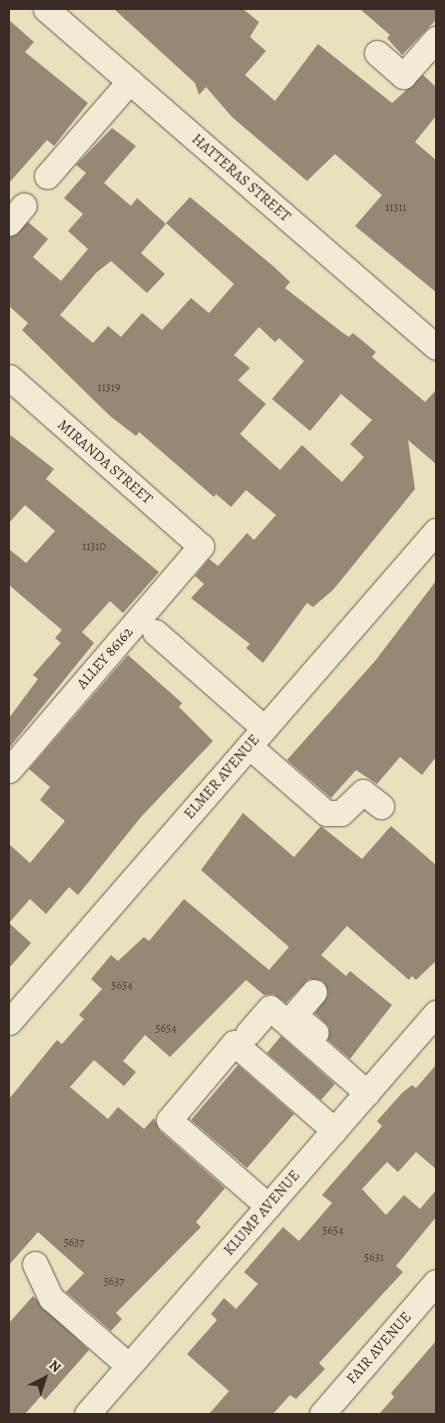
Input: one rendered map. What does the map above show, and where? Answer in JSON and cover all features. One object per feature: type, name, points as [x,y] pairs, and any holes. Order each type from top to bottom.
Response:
[{"type":"street","name":"HATTERAS STREET","points":[[46,9],[436,347]]},
{"type":"street","points":[[377,53],[403,76],[436,39]]},
{"type":"street","points":[[47,176],[130,81]]},
{"type":"street","name":"MIRANDA STREET","points":[[9,377],[201,546]]},
{"type":"street","name":"ELMER AVENUE","points":[[9,1022],[257,737],[433,541]]},
{"type":"street","name":"ALLEY 86162","points":[[9,770],[201,546]]},
{"type":"street","points":[[155,632],[257,737],[326,813],[341,813],[363,792],[381,806]]},
{"type":"street","points":[[314,992],[294,1015],[370,1088]]},
{"type":"street","points":[[248,1033],[270,1008],[370,1088]]},
{"type":"street","name":"KLUMP AVENUE","points":[[93,1412],[129,1366],[436,1013]]},
{"type":"street","points":[[268,1206],[168,1120],[234,1043],[334,1130]]},
{"type":"street","points":[[36,1264],[51,1298],[129,1366]]},
{"type":"street","name":"FAIR AVENUE","points":[[322,1414],[436,1282]]},
{"type":"building","points":[[114,9],[243,9],[259,22],[250,37],[266,51],[245,75],[275,101],[318,44],[392,103],[423,75],[436,87],[436,116],[415,142],[436,160],[436,292],[355,226],[382,195],[335,154],[307,181],[232,117],[206,87],[199,95],[195,83]]},
{"type":"building","points":[[360,9],[436,9],[436,20],[402,55],[387,38],[390,35]]},
{"type":"building","points":[[9,20],[34,42],[25,52],[88,103],[54,146],[47,140],[9,183]]},
{"type":"building","points":[[112,128],[136,146],[104,183],[131,206],[137,198],[166,224],[141,253],[165,274],[147,293],[111,261],[96,273],[60,315],[93,343],[108,326],[121,337],[142,313],[162,330],[191,298],[209,313],[234,284],[166,223],[190,197],[290,282],[285,288],[349,337],[353,333],[376,352],[372,357],[425,402],[436,390],[436,464],[408,440],[415,489],[333,590],[313,607],[307,603],[263,663],[246,648],[250,644],[191,598],[204,584],[195,576],[209,559],[218,566],[247,533],[254,540],[276,515],[246,490],[231,507],[216,494],[214,497],[139,432],[136,436],[110,416],[22,330],[28,323],[9,306],[9,237],[28,222],[48,239],[33,257],[61,281],[88,249],[68,231],[83,214],[64,198],[86,173],[76,165]],"holes":[[[259,327],[275,342],[279,338],[304,361],[272,399],[310,431],[341,394],[372,420],[350,444],[364,457],[342,482],[302,445],[280,470],[240,434],[266,404],[238,380],[250,368],[234,355]]]},
{"type":"building","points":[[9,434],[54,469],[46,479],[159,572],[123,613],[110,601],[82,632],[94,643],[9,748],[9,718],[38,679],[33,675],[61,643],[55,638],[62,630],[9,585],[9,549],[26,563],[55,531],[25,505],[9,523]]},
{"type":"building","points":[[436,581],[436,757],[422,775],[400,757],[377,784],[356,770],[331,798],[287,760],[375,661]]},
{"type":"building","points":[[128,655],[182,703],[179,707],[213,741],[141,817],[78,895],[69,887],[46,914],[30,899],[9,923],[9,844],[30,863],[65,821],[40,800],[50,787],[29,769]]},
{"type":"building","points":[[243,813],[294,857],[321,826],[362,859],[391,826],[436,865],[436,961],[416,980],[412,976],[409,980],[347,926],[321,955],[346,976],[350,971],[392,1005],[350,1059],[328,1040],[329,1027],[315,1013],[328,995],[323,981],[309,979],[286,1003],[273,994],[264,995],[246,980],[170,1057],[145,1035],[123,1061],[136,1072],[124,1086],[94,1060],[70,1087],[108,1119],[118,1107],[144,1129],[154,1118],[160,1131],[225,1188],[196,1222],[201,1227],[116,1313],[122,1319],[111,1331],[66,1292],[84,1273],[38,1232],[9,1265],[9,1099],[57,1040],[62,1044],[84,1019],[79,1015],[102,989],[91,979],[111,955],[118,961],[144,937],[149,941],[184,899],[269,970],[289,947],[201,870]]},
{"type":"building","points":[[9,923],[31,943],[9,968]]},
{"type":"building","points":[[281,1036],[335,1084],[321,1100],[267,1053]]},
{"type":"building","points":[[238,1065],[294,1114],[247,1168],[191,1120]]},
{"type":"building","points":[[436,1065],[436,1169],[416,1152],[398,1172],[387,1162],[362,1189],[386,1215],[404,1195],[420,1209],[436,1190],[436,1217],[396,1266],[403,1272],[319,1363],[325,1369],[296,1399],[290,1395],[273,1414],[209,1414],[229,1391],[187,1354],[217,1320],[211,1314],[224,1298],[236,1309],[258,1284],[244,1272],[283,1227],[299,1241],[332,1203],[322,1195],[382,1126],[377,1121],[402,1093],[412,1085],[416,1088]]},
{"type":"building","points":[[33,1296],[89,1350],[45,1400],[41,1396],[25,1414],[9,1414],[9,1323]]},
{"type":"building","points":[[436,1341],[436,1414],[379,1414],[394,1397],[391,1393]]}]
